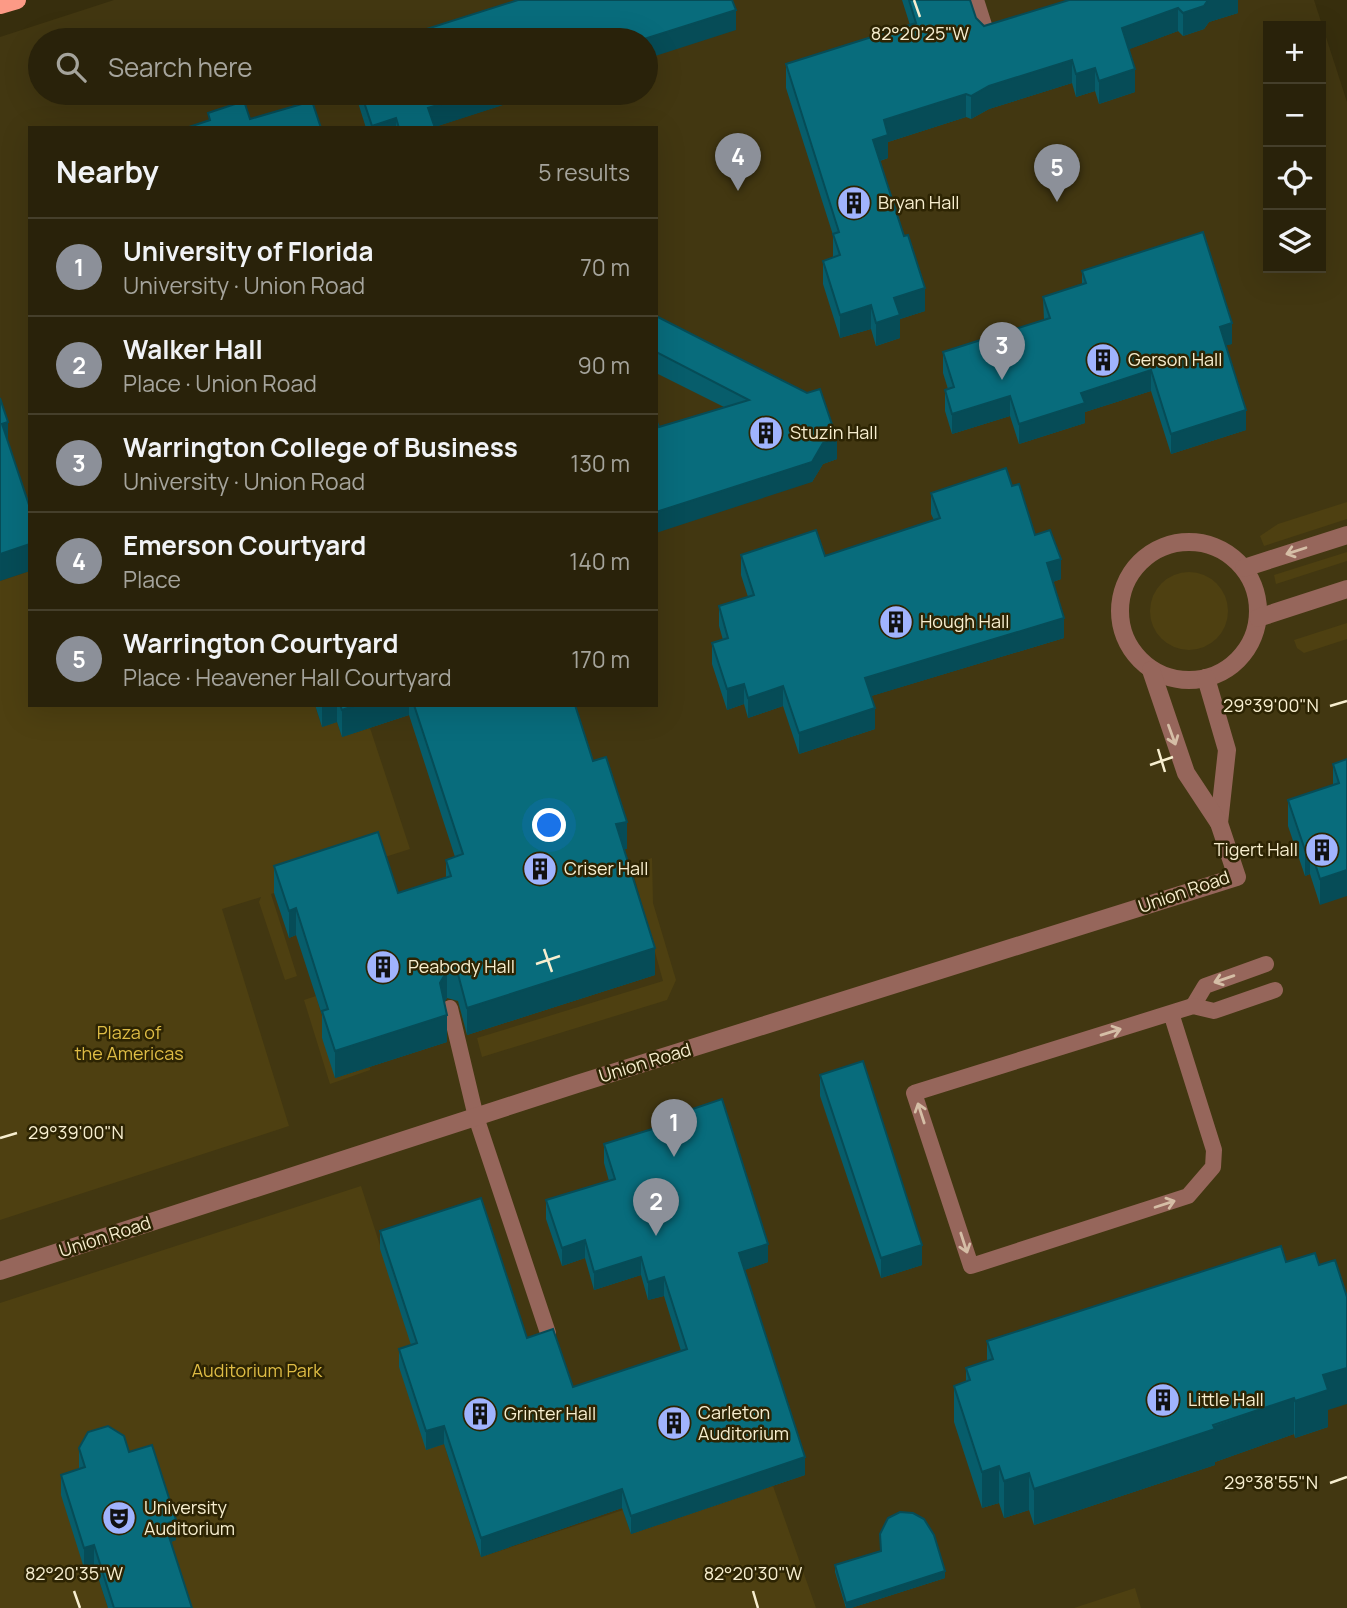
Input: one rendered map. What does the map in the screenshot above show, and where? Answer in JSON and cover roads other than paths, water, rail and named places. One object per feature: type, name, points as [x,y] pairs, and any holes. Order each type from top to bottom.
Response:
[{"type":"main road","points":[[0,5],[17,0]]},
{"type":"street","points":[[975,0],[987,38],[1014,30]]},
{"type":"street","points":[[1151,670],[1174,679],[1206,678],[1226,669],[1251,643],[1258,618],[1255,590],[1244,568],[1347,534]]},
{"type":"street","name":"Union Road","points":[[0,1271],[476,1117],[1237,877],[1219,823],[1186,773],[1151,670],[1130,648],[1123,632],[1120,614],[1127,579],[1138,564],[1152,552],[1186,542],[1221,550],[1244,568]]},
{"type":"street","points":[[1258,618],[1347,589]]},
{"type":"street","name":"Union Road","points":[[1206,678],[1227,750],[1219,823]]},
{"type":"lane","points":[[1193,1006],[1205,986],[1266,964]]},
{"type":"lane","points":[[1171,1013],[1214,1150],[1213,1167],[1188,1196],[971,1266],[914,1093],[1193,1006],[1214,1011],[1275,990]]},
{"type":"lane","points":[[450,1008],[476,1117],[548,1333]]},
{"type":"place","name":"Emerson Courtyard","points":[[738,191]]},
{"type":"place","name":"Warrington Courtyard","points":[[1057,202]]},
{"type":"place","name":"Bryan Hall","points":[[854,203]]},
{"type":"place","name":"Gerson Hall","points":[[1103,360]]},
{"type":"place","name":"Warrington College of Business","points":[[1002,380]]},
{"type":"place","name":"Stuzin Hall","points":[[766,433]]},
{"type":"place","name":"Hough Hall","points":[[896,622]]},
{"type":"place","name":"Tigert Hall","points":[[1322,850]]},
{"type":"place","name":"Criser Hall","points":[[540,869]]},
{"type":"place","name":"Peabody Hall","points":[[383,967]]},
{"type":"place","name":"University of Florida","points":[[674,1157]]},
{"type":"place","name":"Walker Hall","points":[[656,1236]]},
{"type":"place","name":"Little Hall","points":[[1163,1400]]},
{"type":"place","name":"Grinter Hall","points":[[480,1414]]},
{"type":"place","name":"Carleton Auditorium","points":[[674,1423]]},
{"type":"place","name":"University Auditorium","points":[[119,1518]]},
{"type":"park label","name":"Plaza of the Americas","points":[[129,1043]]},
{"type":"park label","name":"Auditorium Park","points":[[257,1371]]}]
